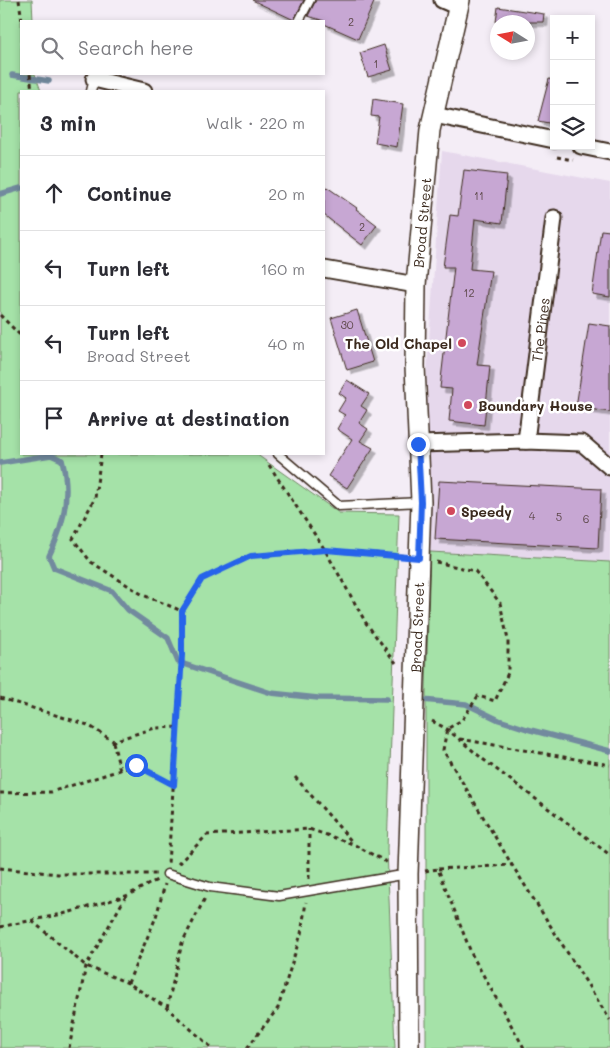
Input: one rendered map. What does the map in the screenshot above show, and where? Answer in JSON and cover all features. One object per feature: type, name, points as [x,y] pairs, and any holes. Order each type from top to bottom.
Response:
[{"type":"street","name":"Broad Street","points":[[409,1048],[408,874],[421,502],[415,366],[416,285],[430,130],[453,2]]},
{"type":"street","points":[[93,85],[136,90]]},
{"type":"street","points":[[434,115],[550,139]]},
{"type":"street","points":[[595,149],[610,152]]},
{"type":"street","name":"The Pines","points":[[526,441],[554,218]]},
{"type":"street","points":[[325,269],[416,285]]},
{"type":"street","points":[[418,444],[526,441],[582,443],[610,467]]},
{"type":"lane","points":[[300,20],[310,0]]},
{"type":"lane","points":[[279,455],[339,506],[421,502]]},
{"type":"lane","points":[[167,874],[210,887],[279,896],[408,874]]},
{"type":"path","points":[[19,0],[22,20]]},
{"type":"path","points":[[30,75],[32,89]]},
{"type":"path","points":[[0,315],[20,335]]},
{"type":"path","points":[[101,455],[95,498],[73,539],[91,562],[143,595],[182,611]]},
{"type":"path","points":[[269,464],[326,550],[366,623],[415,684]]},
{"type":"path","points":[[128,983],[156,917],[167,874],[178,727],[182,611],[202,579],[251,556],[326,550],[419,558],[475,571],[500,603],[508,640],[508,673],[495,701],[478,696],[462,720],[447,729],[443,750],[512,865],[610,1020]]},
{"type":"path","points":[[0,698],[88,725],[113,741],[120,770]]},
{"type":"path","points":[[413,712],[447,729],[610,855]]},
{"type":"path","points":[[113,741],[155,728],[178,727]]},
{"type":"path","points":[[458,739],[610,765]]},
{"type":"path","points":[[0,793],[51,792],[136,765],[174,785]]},
{"type":"path","points":[[295,777],[353,844]]},
{"type":"path","points":[[0,928],[126,896],[167,874],[207,836],[309,829],[353,844],[408,874],[438,869],[512,865]]},
{"type":"path","points":[[247,1048],[278,1008],[301,934],[308,891],[309,829]]},
{"type":"path","points":[[0,868],[58,874],[167,874]]},
{"type":"path","points":[[438,869],[472,955],[524,1048]]},
{"type":"path","points":[[167,1008],[182,943],[210,887]]},
{"type":"path","points":[[69,1048],[86,966],[126,896]]},
{"type":"path","points":[[32,921],[86,966],[128,983],[167,1008],[212,1048]]},
{"type":"shaded area","points":[[442,151],[610,183],[610,562],[430,552],[427,372]]},
{"type":"green space","points":[[0,0],[32,0],[33,20],[20,20],[20,75],[35,75],[41,90],[20,90],[20,455],[257,455],[339,513],[399,514],[387,849],[395,1048],[0,1048]]},
{"type":"green space","points":[[430,552],[610,562],[610,1048],[426,1048],[426,689]]},
{"type":"building","points":[[252,0],[304,0],[294,20]]},
{"type":"building","points":[[316,0],[375,0],[358,39],[325,24],[325,20],[308,16]]},
{"type":"building","points":[[498,7],[544,14],[543,22],[535,22],[535,15],[497,15]]},
{"type":"building","points":[[384,45],[392,70],[368,77],[360,53]]},
{"type":"building","points":[[549,79],[550,79],[550,123],[538,121]]},
{"type":"building","points":[[373,99],[403,104],[397,147],[375,143],[379,117],[371,116]]},
{"type":"building","points":[[464,170],[507,175],[502,223],[475,219],[470,269],[491,271],[477,365],[490,366],[484,425],[449,421],[452,389],[440,388],[454,267],[443,267],[450,215],[458,216]]},
{"type":"building","points":[[325,186],[357,208],[377,225],[362,245],[325,216]]},
{"type":"building","points":[[601,230],[610,231],[610,297],[592,294]]},
{"type":"building","points":[[357,310],[373,362],[347,370],[331,318]]},
{"type":"building","points":[[589,323],[610,326],[610,412],[576,407]]},
{"type":"building","points":[[347,380],[369,394],[361,406],[367,410],[359,423],[368,429],[360,441],[373,448],[347,488],[328,476],[352,439],[337,429],[345,415],[338,411],[346,398],[339,393]]},
{"type":"building","points":[[439,481],[601,489],[598,548],[435,539]]},
{"type":"waterway","points":[[12,75],[49,81]]},
{"type":"waterway","points":[[0,194],[20,188]]},
{"type":"waterway","points":[[0,463],[51,455],[62,460],[65,472],[66,497],[59,533],[49,556],[54,568],[112,591],[128,610],[168,638],[178,662],[271,693],[318,698],[387,699]]},
{"type":"waterway","points":[[422,700],[466,704],[499,720],[610,751]]},
{"type":"place","name":"The Old Chapel","points":[[462,343]]},
{"type":"place","name":"Boundary House","points":[[468,405]]},
{"type":"place","name":"Speedy","points":[[451,511]]},
{"type":"route","points":[[136,765],[174,785],[182,655],[182,611],[202,579],[251,556],[326,550],[419,558],[421,502],[418,444]]}]
